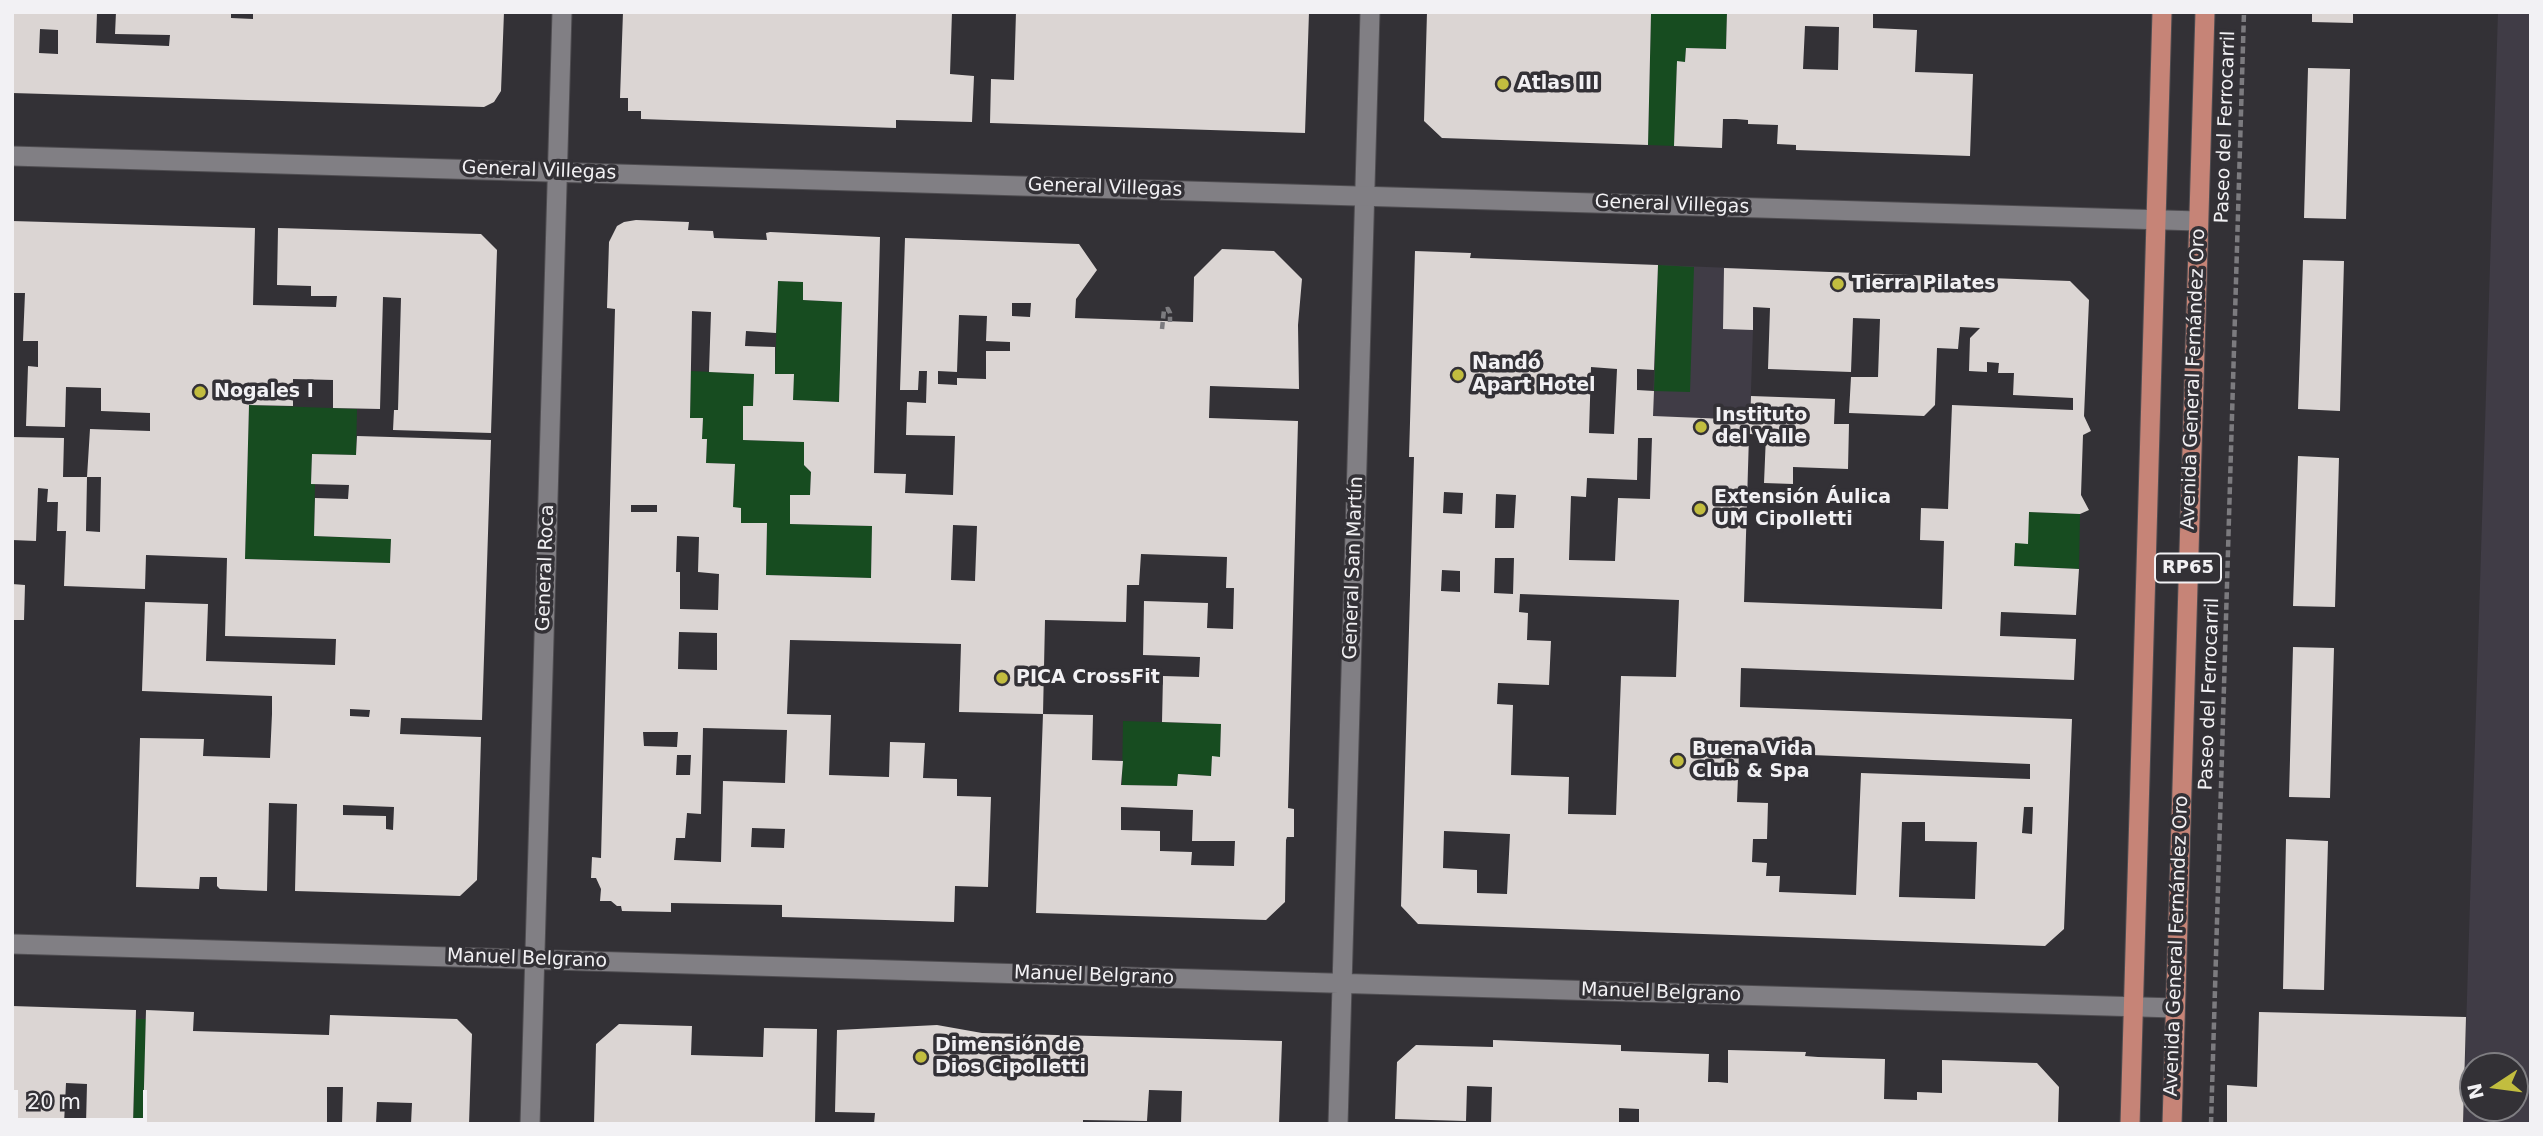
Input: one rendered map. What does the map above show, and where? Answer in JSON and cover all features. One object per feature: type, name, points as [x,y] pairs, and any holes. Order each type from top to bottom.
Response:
[{"type":"main road","name":"RP65","points":[[2130,1124],[2162,12]]},
{"type":"main road","name":"Avenida General Fernández Oro","points":[[2172,1124],[2205,12]]},
{"type":"street","name":"General Roca","points":[[530,1124],[562,12]]},
{"type":"street","name":"General San Martín","points":[[1338,1124],[1370,12]]},
{"type":"street","name":"General Villegas","points":[[12,156],[2198,221]]},
{"type":"street","name":"Manuel Belgrano","points":[[12,944],[2175,1008]]},
{"type":"path","name":"Paseo del Ferrocarril","points":[[2211,1124],[2244,12]]},
{"type":"path","points":[[1161,329],[1164,310],[1170,313],[1170,321]]},
{"type":"shaded area","points":[[2498,12],[2531,12],[2531,1124],[2463,1124],[2529,1122],[2529,1052],[2465,1052]]},
{"type":"shaded area","name":"Instituto del Valle","points":[[1658,265],[1755,269],[1744,602],[1646,599]]},
{"type":"green space","points":[[1651,12],[1727,12],[1726,49],[1686,48],[1685,62],[1677,62],[1674,146],[1648,145]]},
{"type":"green space","points":[[1658,265],[1694,267],[1690,392],[1654,391]]},
{"type":"green space","points":[[778,281],[803,282],[803,300],[842,302],[839,402],[793,400],[775,374]]},
{"type":"green space","points":[[691,371],[754,374],[753,406],[743,406],[743,440],[804,442],[804,465],[811,472],[810,495],[790,495],[790,524],[872,526],[871,578],[766,575],[767,523],[741,523],[733,507],[735,464],[706,463],[707,440],[702,439],[703,418],[690,418]]},
{"type":"green space","points":[[249,405],[357,409],[356,455],[312,454],[311,484],[315,484],[314,536],[391,539],[390,563],[245,559]]},
{"type":"green space","points":[[2029,512],[2080,514],[2079,569],[2014,566],[2015,543]]},
{"type":"green space","points":[[1123,721],[1221,724],[1220,757],[1212,757],[1211,776],[1178,774],[1177,786],[1122,785]]},
{"type":"green space","points":[[136,1019],[146,1019],[143,1124],[133,1124]]},
{"type":"building","points":[[12,12],[97,12],[96,43],[169,46],[170,35],[115,34],[116,12],[231,12],[231,18],[253,19],[253,12],[504,12],[501,91],[494,102],[484,107],[12,93]],"holes":[[[40,29],[58,30],[58,54],[39,53]]]},
{"type":"building","points":[[623,12],[952,12],[950,74],[974,76],[972,122],[896,120],[896,128],[641,119],[641,111],[628,111],[628,98],[620,98]]},
{"type":"building","points":[[1016,12],[1309,12],[1305,133],[990,123],[991,79],[1014,80]]},
{"type":"building","name":"Atlas III","points":[[1427,12],[1651,14],[1648,145],[1442,138],[1424,121]]},
{"type":"building","points":[[1727,12],[1873,12],[1873,28],[1917,30],[1915,72],[1973,74],[1970,156],[1796,150],[1796,145],[1777,144],[1778,125],[1748,124],[1748,120],[1736,119],[1723,119],[1722,148],[1674,146],[1677,61],[1685,62],[1686,48],[1726,49]],"holes":[[[1805,26],[1839,27],[1838,70],[1803,69]]]},
{"type":"building","points":[[2312,12],[2353,12],[2353,23],[2312,22]]},
{"type":"building","points":[[2308,68],[2350,69],[2346,219],[2304,218]]},
{"type":"building","points":[[12,221],[255,228],[253,305],[336,307],[337,296],[311,296],[311,286],[277,285],[278,228],[481,234],[497,250],[491,433],[393,430],[394,410],[398,410],[401,298],[383,297],[380,409],[333,408],[333,380],[293,379],[293,406],[249,405],[245,559],[390,563],[391,539],[314,536],[315,498],[348,499],[349,485],[311,484],[312,454],[356,455],[357,436],[491,440],[482,720],[401,718],[400,734],[481,737],[477,880],[460,896],[295,891],[297,804],[269,803],[267,891],[220,889],[217,886],[217,877],[200,877],[199,889],[136,887],[140,738],[204,739],[203,756],[270,758],[272,714],[272,696],[142,691],[145,602],[208,604],[206,661],[335,665],[336,639],[225,636],[227,558],[146,555],[145,589],[64,586],[66,531],[57,531],[58,502],[47,502],[48,489],[38,488],[36,541],[12,540],[12,437],[64,438],[63,477],[87,477],[90,429],[150,431],[150,413],[101,411],[101,388],[66,387],[65,427],[26,426],[28,366],[38,367],[38,341],[23,341],[25,293],[12,293]],"holes":[[[87,477],[101,477],[100,532],[86,531]],[[350,709],[370,710],[369,717],[350,716]],[[343,805],[394,807],[393,830],[386,829],[386,816],[343,815]]]},
{"type":"building","points":[[624,222],[689,222],[688,230],[713,231],[714,238],[767,240],[766,233],[770,232],[880,237],[874,473],[906,474],[905,493],[953,495],[955,436],[906,435],[907,402],[926,403],[927,371],[919,371],[918,390],[900,390],[905,238],[1079,244],[1097,270],[1076,299],[1075,318],[1193,322],[1194,277],[1222,249],[1274,251],[1302,279],[1298,325],[1299,389],[1210,386],[1209,418],[1298,421],[1288,808],[1294,809],[1294,837],[1287,837],[1286,840],[1285,902],[1266,920],[1036,913],[1043,714],[959,712],[961,644],[790,640],[787,714],[831,715],[829,775],[889,777],[890,742],[925,743],[923,778],[957,779],[957,796],[991,797],[988,887],[955,886],[954,922],[782,917],[782,905],[671,903],[671,912],[622,911],[621,906],[611,901],[600,901],[601,889],[596,878],[591,878],[592,857],[601,858],[615,309],[607,308],[609,242],[617,226]],"holes":[[[778,281],[803,282],[803,300],[842,302],[839,402],[793,400],[794,374],[775,374],[775,347],[745,346],[746,331],[776,333]],[[1012,303],[1031,303],[1030,317],[1012,316]],[[692,311],[711,312],[709,372],[754,374],[753,406],[743,406],[743,440],[804,442],[804,465],[811,472],[810,495],[790,495],[790,524],[872,526],[871,578],[766,575],[767,523],[741,523],[741,508],[733,507],[735,464],[706,463],[707,439],[702,439],[703,418],[690,418]],[[959,315],[987,316],[986,341],[1010,342],[1010,351],[986,351],[986,379],[957,378],[957,385],[938,384],[938,371],[957,372]],[[631,505],[657,505],[657,512],[631,512]],[[953,525],[977,526],[975,581],[951,580]],[[677,536],[699,537],[698,572],[719,574],[718,610],[680,609],[680,572],[676,572]],[[1141,554],[1227,557],[1226,588],[1234,588],[1233,629],[1207,628],[1208,603],[1144,601],[1143,655],[1200,657],[1199,677],[1163,676],[1162,722],[1221,724],[1220,757],[1212,756],[1211,776],[1178,774],[1177,786],[1121,785],[1123,761],[1092,760],[1093,715],[1043,714],[1045,620],[1126,622],[1127,585],[1139,585]],[[679,632],[717,633],[717,670],[678,669]],[[703,728],[787,730],[785,783],[723,781],[721,862],[674,860],[676,838],[685,838],[687,813],[701,814]],[[643,732],[678,732],[677,747],[644,746]],[[677,755],[691,755],[690,775],[676,775]],[[1121,807],[1193,810],[1192,841],[1235,841],[1234,866],[1191,865],[1192,852],[1160,851],[1160,831],[1121,830]],[[752,828],[785,829],[784,848],[751,847]]]},
{"type":"building","points":[[1415,251],[1471,253],[1470,258],[1658,265],[1654,370],[1637,369],[1637,390],[1654,391],[1653,416],[1750,420],[1751,396],[1835,399],[1834,424],[1849,424],[1848,469],[1793,467],[1793,484],[1764,483],[1766,435],[1749,434],[1744,602],[1942,609],[1944,541],[1920,540],[1921,508],[1948,509],[1952,405],[2073,410],[2073,398],[2013,395],[2014,373],[1998,373],[1999,363],[1987,362],[1987,372],[1969,371],[1970,338],[1980,328],[1960,327],[1958,349],[1937,348],[1935,405],[1924,416],[1849,413],[1851,377],[1878,377],[1880,319],[1853,318],[1851,372],[1768,369],[1770,308],[1753,307],[1753,330],[1723,329],[1724,268],[2070,281],[2089,300],[2084,416],[2091,431],[2083,435],[2081,495],[2089,510],[2080,514],[2029,512],[2028,544],[2015,543],[2014,566],[2079,569],[2076,615],[2001,612],[2000,636],[2076,639],[2074,680],[1741,668],[1740,707],[2072,719],[2064,929],[2045,946],[1418,924],[1401,906],[1414,457],[1409,457]],"holes":[[[1591,367],[1617,369],[1614,434],[1589,433]],[[1638,438],[1652,438],[1650,499],[1618,498],[1615,561],[1569,560],[1571,496],[1586,497],[1587,478],[1637,480]],[[1444,492],[1463,493],[1462,514],[1443,513]],[[1496,494],[1516,495],[1514,528],[1495,528]],[[1495,558],[1514,558],[1513,594],[1494,593]],[[1442,570],[1460,571],[1460,592],[1441,591]],[[1520,594],[1679,600],[1676,677],[1621,676],[1616,815],[1568,814],[1569,777],[1511,775],[1513,705],[1497,704],[1498,683],[1549,685],[1551,641],[1527,640],[1528,613],[1519,612]],[[1739,752],[2030,764],[2030,779],[1861,773],[1856,895],[1779,892],[1780,876],[1766,876],[1767,863],[1752,862],[1753,839],[1767,839],[1768,803],[1737,802]],[[2024,807],[2033,807],[2032,834],[2022,833]],[[1902,822],[1925,822],[1925,841],[1977,842],[1975,899],[1899,897]],[[1444,831],[1510,834],[1507,894],[1477,893],[1477,870],[1443,868]]]},
{"type":"building","points":[[2303,260],[2344,261],[2340,411],[2298,409]]},
{"type":"building","points":[[2298,456],[2339,458],[2335,607],[2293,606]]},
{"type":"building","points":[[12,584],[25,585],[24,620],[12,620]]},
{"type":"building","points":[[2293,647],[2334,648],[2330,798],[2289,797]]},
{"type":"building","points":[[2286,839],[2328,841],[2324,990],[2283,989]]},
{"type":"building","points":[[12,1006],[136,1010],[133,1124],[86,1124],[87,1084],[66,1083],[64,1124],[12,1124]]},
{"type":"building","points":[[146,1010],[194,1012],[193,1031],[329,1035],[330,1015],[457,1019],[472,1034],[469,1124],[411,1124],[412,1103],[377,1102],[376,1124],[342,1124],[343,1087],[327,1087],[327,1124],[143,1124]]},
{"type":"building","points":[[2259,1012],[2466,1017],[2465,1052],[2459,1052],[2459,1122],[2463,1124],[2227,1124],[2227,1085],[2257,1087]]},
{"type":"building","points":[[619,1024],[692,1026],[691,1055],[763,1057],[764,1028],[817,1029],[815,1124],[594,1124],[596,1044]]},
{"type":"building","points":[[937,1025],[982,1033],[1282,1041],[1279,1124],[1181,1124],[1182,1091],[1149,1090],[1147,1121],[1083,1120],[1083,1124],[874,1124],[875,1113],[835,1112],[837,1030]]},
{"type":"building","points":[[1493,1040],[1621,1045],[1621,1051],[1709,1054],[1708,1082],[1728,1083],[1728,1050],[1806,1052],[1805,1056],[1885,1059],[1884,1099],[1917,1100],[1917,1092],[1942,1093],[1942,1060],[2037,1063],[2059,1087],[2058,1124],[1639,1124],[1639,1109],[1619,1108],[1619,1124],[1491,1124],[1492,1087],[1467,1086],[1466,1121],[1395,1119],[1397,1062],[1416,1045],[1493,1047]]},
{"type":"place","name":"Atlas III","points":[[1503,84]]},
{"type":"place","name":"Tierra Pilates","points":[[1838,284]]},
{"type":"place","name":"Nandó Apart Hotel","points":[[1458,375]]},
{"type":"place","name":"Nogales I","points":[[200,392]]},
{"type":"place","name":"Instituto del Valle","points":[[1701,427]]},
{"type":"place","name":"Extensión Áulica UM Cipolletti","points":[[1700,509]]},
{"type":"place","name":"PICA CrossFit","points":[[1002,678]]},
{"type":"place","name":"Buena Vida Club & Spa","points":[[1678,761]]},
{"type":"place","name":"Dimensión de Dios Cipolletti","points":[[921,1057]]}]
